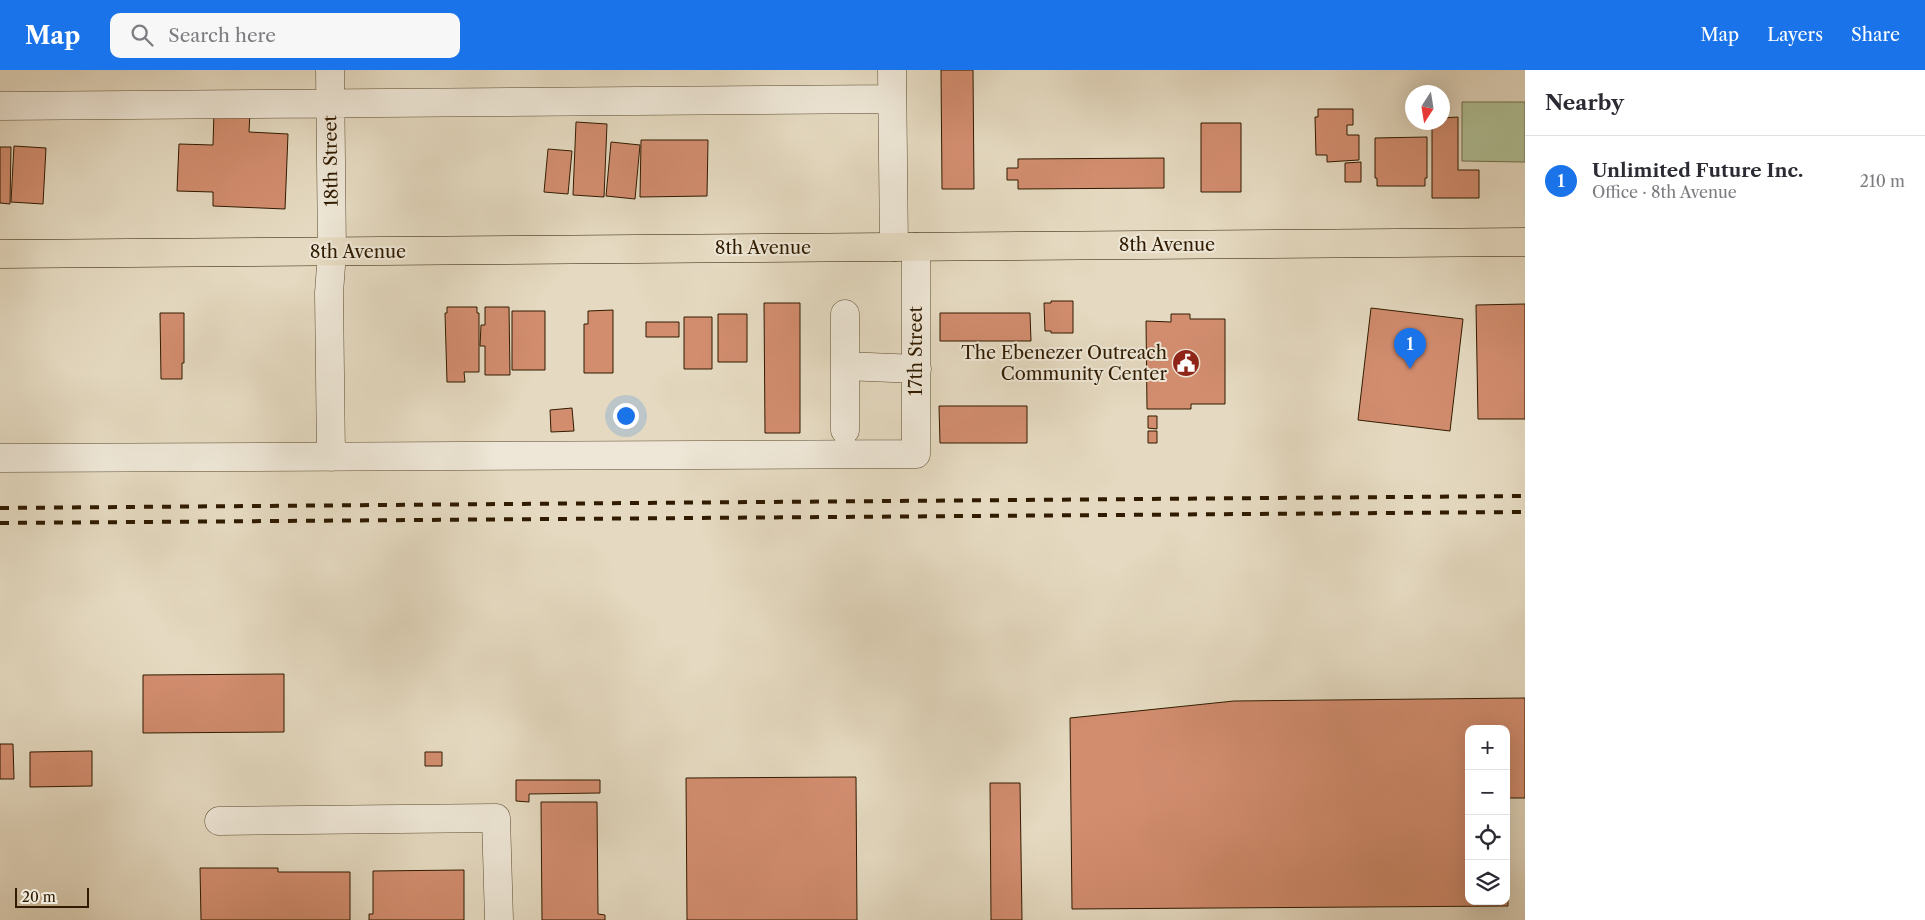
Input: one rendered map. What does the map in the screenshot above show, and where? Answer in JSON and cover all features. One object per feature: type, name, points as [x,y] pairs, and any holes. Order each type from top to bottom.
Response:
[{"type":"main road","name":"8th Avenue","points":[[0,254],[1525,242]]},
{"type":"street","name":"18th Street","points":[[330,70],[332,252],[329,293],[331,457]]},
{"type":"street","name":"17th Street","points":[[331,457],[916,454],[917,369],[892,99],[892,70]]},
{"type":"street","points":[[0,106],[892,99]]},
{"type":"street","points":[[845,314],[845,430]]},
{"type":"street","points":[[845,366],[917,369]]},
{"type":"street","points":[[0,458],[331,457]]},
{"type":"street","points":[[219,821],[496,818],[499,920]]},
{"type":"green space","points":[[1462,102],[1525,102],[1525,162],[1462,161]]},
{"type":"building","points":[[941,70],[973,70],[974,189],[942,189]]},
{"type":"building","points":[[1318,109],[1353,109],[1353,125],[1347,125],[1347,135],[1359,135],[1359,160],[1327,162],[1327,155],[1316,155],[1315,117],[1318,117]]},
{"type":"building","points":[[214,111],[250,112],[249,132],[288,134],[285,209],[213,206],[213,192],[177,191],[179,144],[213,145]]},
{"type":"building","points":[[1458,117],[1458,170],[1479,170],[1479,198],[1432,198],[1432,130],[1450,130],[1450,118]]},
{"type":"building","points":[[576,122],[607,124],[604,197],[573,195]]},
{"type":"building","points":[[1201,123],[1241,123],[1241,192],[1201,192]]},
{"type":"building","points":[[1427,137],[1427,178],[1425,178],[1425,186],[1377,186],[1377,178],[1375,178],[1375,138]]},
{"type":"building","points":[[641,140],[708,140],[707,196],[640,197]]},
{"type":"building","points":[[611,142],[640,145],[635,199],[606,196]]},
{"type":"building","points":[[14,146],[46,148],[43,204],[11,202]]},
{"type":"building","points":[[0,147],[11,147],[10,204],[0,203]]},
{"type":"building","points":[[548,149],[572,151],[568,194],[544,192]]},
{"type":"building","points":[[1164,158],[1164,188],[1018,189],[1018,180],[1007,180],[1007,168],[1018,168],[1018,159]]},
{"type":"building","points":[[1361,162],[1361,182],[1345,182],[1345,163]]},
{"type":"building","points":[[1051,301],[1073,301],[1073,333],[1051,333],[1051,331],[1045,331],[1044,303],[1051,303]]},
{"type":"building","points":[[764,303],[800,303],[800,433],[765,433]]},
{"type":"building","points":[[1525,304],[1525,419],[1478,419],[1476,305]]},
{"type":"building","points":[[447,307],[477,307],[477,313],[479,313],[479,372],[464,372],[465,382],[447,382],[445,313],[447,313]]},
{"type":"building","points":[[485,307],[509,307],[510,375],[485,375],[485,346],[480,346],[481,325],[485,325]]},
{"type":"building","points":[[1371,308],[1463,319],[1450,431],[1358,420]]},
{"type":"building","points":[[613,310],[613,373],[584,373],[584,324],[588,324],[588,311]]},
{"type":"building","points":[[512,311],[545,311],[545,370],[512,370]]},
{"type":"building","points":[[160,313],[184,313],[184,363],[182,363],[182,379],[161,379]]},
{"type":"building","points":[[940,313],[1030,313],[1031,341],[940,341]]},
{"type":"building","points":[[718,314],[747,314],[747,362],[718,362]]},
{"type":"building","name":"The Ebenezer Outreach Community Center","points":[[1171,314],[1190,314],[1190,319],[1225,319],[1225,404],[1191,404],[1191,409],[1147,409],[1146,321],[1171,322]]},
{"type":"building","points":[[684,317],[712,317],[712,369],[684,369]]},
{"type":"building","points":[[646,322],[679,322],[679,337],[646,337]]},
{"type":"building","points":[[939,406],[1027,406],[1027,443],[940,443]]},
{"type":"building","points":[[572,408],[574,431],[551,432],[550,410]]},
{"type":"building","points":[[1148,416],[1157,416],[1157,429],[1148,428]]},
{"type":"building","points":[[1148,431],[1157,431],[1157,443],[1148,443]]},
{"type":"building","points":[[284,674],[284,732],[143,733],[143,675]]},
{"type":"building","points":[[1525,698],[1525,798],[1510,798],[1510,725],[1465,725],[1465,905],[1508,906],[1072,909],[1070,718],[1234,701]]},
{"type":"building","points":[[0,744],[13,744],[14,779],[0,779]]},
{"type":"building","points":[[92,751],[92,786],[30,787],[30,752]]},
{"type":"building","points":[[425,752],[442,752],[442,766],[425,766]]},
{"type":"building","points":[[856,777],[857,920],[687,920],[686,778]]},
{"type":"building","points":[[516,780],[600,780],[600,793],[529,794],[529,802],[516,801]]},
{"type":"building","points":[[990,783],[1020,783],[1022,920],[991,920]]},
{"type":"building","points":[[541,802],[597,802],[598,914],[605,915],[605,920],[542,920]]},
{"type":"building","points":[[200,868],[278,868],[278,872],[350,872],[350,920],[201,920]]},
{"type":"building","points":[[464,870],[464,920],[369,920],[369,914],[373,914],[373,871]]},
{"type":"railway","points":[[0,508],[1525,496]]},
{"type":"railway","points":[[0,523],[1525,512]]},
{"type":"place","name":"The Ebenezer Outreach Community Center","points":[[1186,363]]},
{"type":"place","name":"Unlimited Future Inc.","points":[[1410,369]]}]
